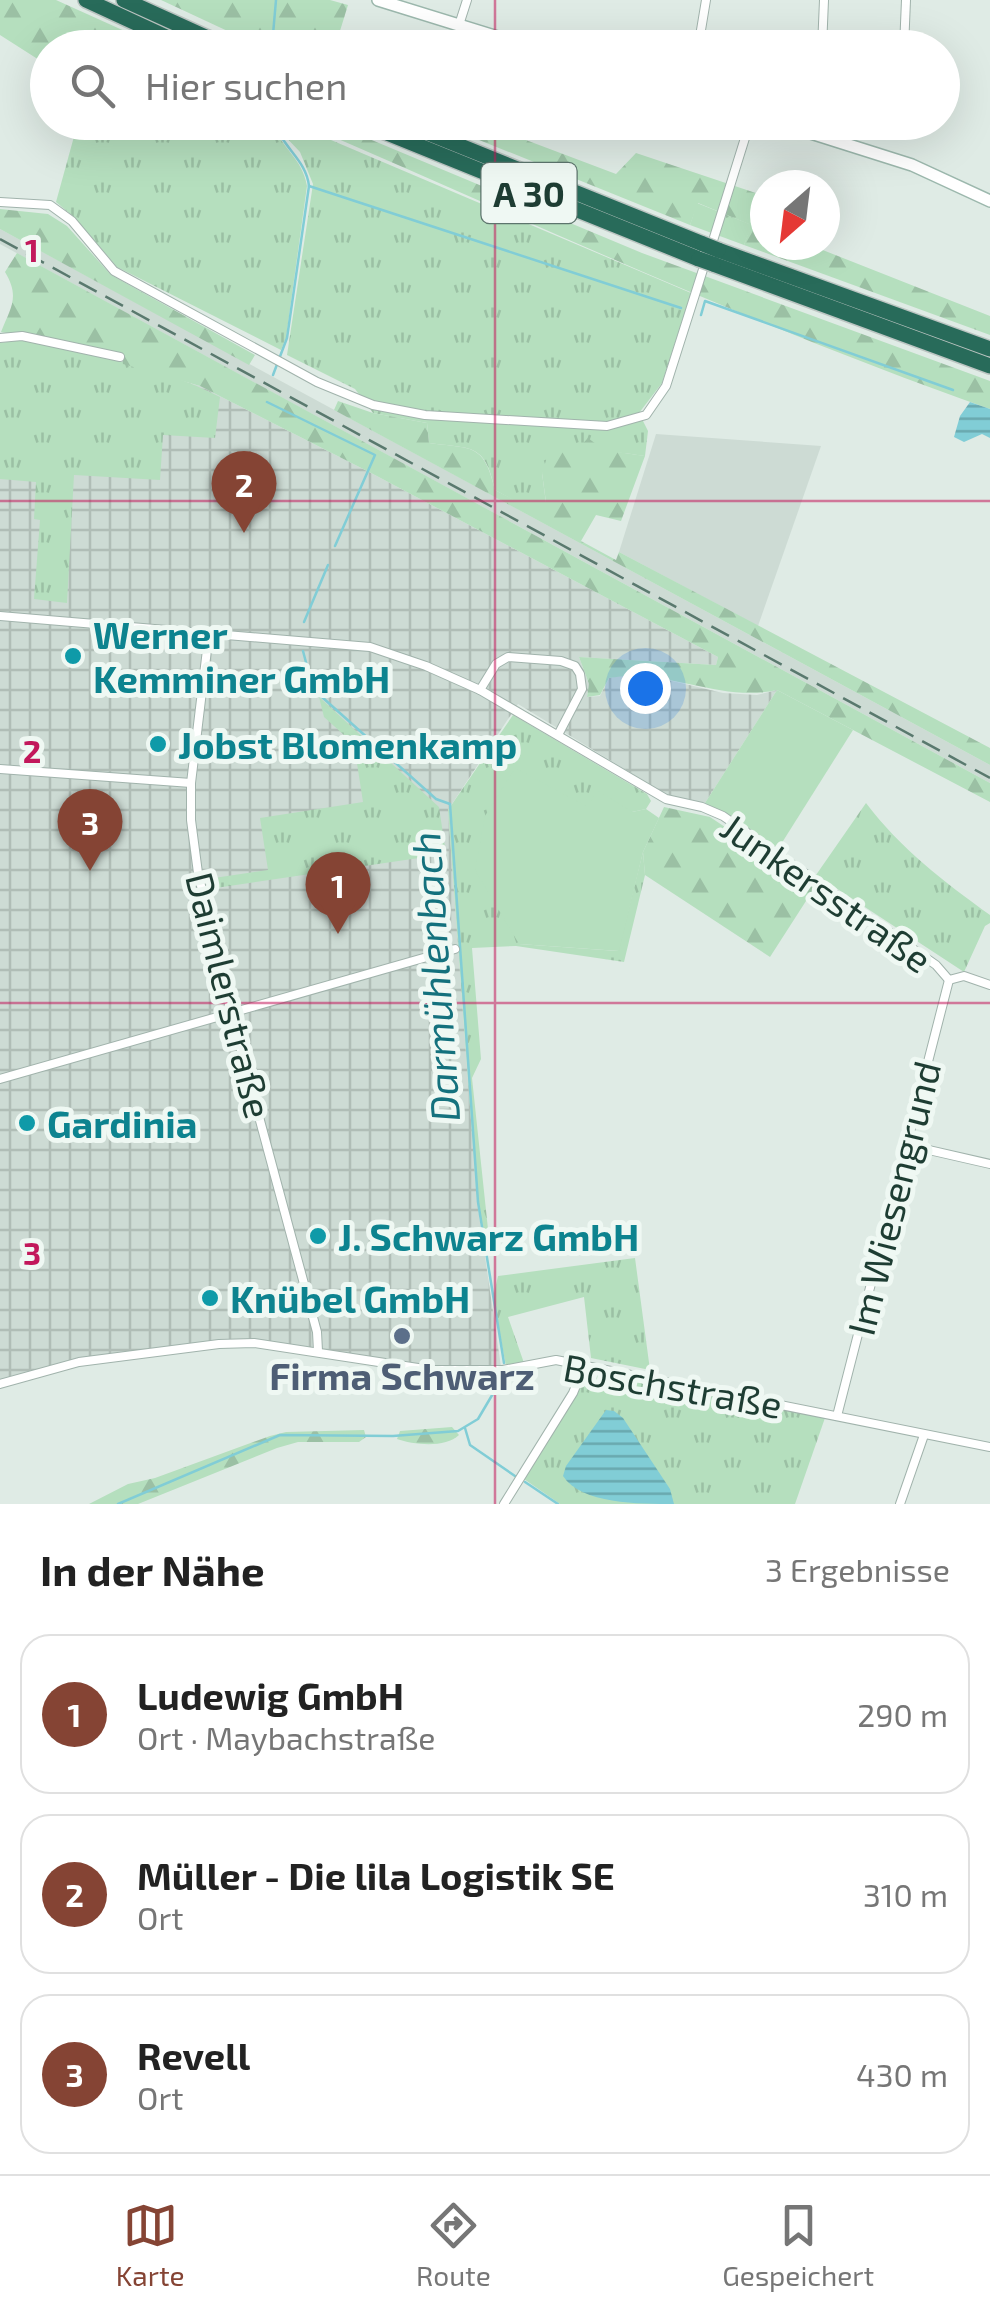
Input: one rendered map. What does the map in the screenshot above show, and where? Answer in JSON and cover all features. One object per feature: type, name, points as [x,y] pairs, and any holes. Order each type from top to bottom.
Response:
[{"type":"highway","points":[[86,0],[151,30]]},
{"type":"highway","points":[[124,0],[190,30]]},
{"type":"highway","name":"A 30","points":[[407,140],[990,366]]},
{"type":"highway","name":"A 30","points":[[443,140],[708,254],[990,349]]},
{"type":"main road","points":[[378,0],[476,30]]},
{"type":"main road","points":[[846,140],[912,165],[990,202]]},
{"type":"street","points":[[460,25],[467,0]]},
{"type":"street","points":[[701,30],[706,0]]},
{"type":"street","points":[[823,30],[824,0]]},
{"type":"street","points":[[905,30],[906,0]]},
{"type":"street","points":[[0,202],[50,205],[72,221],[114,271],[274,359],[373,405],[425,415],[607,426],[646,416],[666,386],[744,140]]},
{"type":"street","points":[[0,338],[22,336],[120,357]]},
{"type":"street","name":"Junkersstraße","points":[[0,616],[370,647],[426,666],[480,690],[666,799],[723,816],[936,965],[949,980],[964,976],[990,986]]},
{"type":"street","name":"Daimlerstraße","points":[[209,632],[191,782],[198,873],[231,1013],[317,1332],[318,1351]]},
{"type":"street","points":[[480,690],[496,664],[508,656],[575,666],[582,689],[558,736]]},
{"type":"street","points":[[0,769],[191,782]]},
{"type":"street","points":[[0,1079],[455,948]]},
{"type":"street","name":"Im Wiesengrund","points":[[837,1416],[949,980]]},
{"type":"street","points":[[907,1145],[990,1164]]},
{"type":"street","name":"Boschstraße","points":[[0,1384],[79,1362],[219,1344],[254,1343],[432,1370],[504,1369],[556,1360],[990,1447]]},
{"type":"street","points":[[504,1504],[573,1393],[584,1366]]},
{"type":"street","points":[[900,1504],[924,1435]]},
{"type":"shaded area","points":[[0,229],[990,765],[990,783],[0,244]]},
{"type":"shaded area","points":[[23,340],[200,386],[718,657],[716,665],[579,657],[589,684],[587,697],[600,696],[609,678],[626,675],[723,693],[757,695],[777,690],[705,803],[667,795],[518,704],[448,810],[477,1201],[501,1367],[431,1368],[254,1343],[79,1361],[0,1383],[0,343]]},
{"type":"shaded area","points":[[656,434],[821,446],[758,626],[619,552]]},
{"type":"green space","points":[[0,0],[56,0],[122,30],[30,30],[30,54],[0,35]]},
{"type":"green space","points":[[161,0],[330,0],[348,5],[340,30],[225,30]]},
{"type":"green space","points":[[73,140],[281,140],[301,168],[307,186],[286,338],[281,350],[117,267],[56,202]]},
{"type":"green space","points":[[289,140],[331,140],[691,293],[662,383],[639,413],[648,431],[645,456],[592,452],[569,459],[542,473],[546,503],[515,501],[495,490],[486,463],[474,451],[429,443],[427,423],[373,413],[355,389],[287,355],[313,184],[300,152]]},
{"type":"green space","points":[[340,140],[372,140],[642,253],[990,381],[990,409],[816,344]]},
{"type":"green space","points":[[479,140],[526,140],[616,174],[636,153],[750,191],[750,225],[698,203],[690,225]]},
{"type":"green space","points":[[697,203],[750,224],[750,230],[744,245],[690,225]]},
{"type":"green space","points":[[0,209],[48,214],[67,226],[111,275],[255,355],[249,365],[0,229]]},
{"type":"green space","points":[[17,253],[990,783],[990,802],[777,690],[735,692],[630,676],[609,678],[600,695],[587,697],[589,684],[579,657],[716,665],[718,657],[200,386],[123,364],[121,354],[1,332],[13,295],[5,272]]},
{"type":"green space","points":[[840,257],[990,316],[990,335],[785,260],[840,260]]},
{"type":"green space","points":[[23,340],[149,369],[220,397],[215,438],[163,435],[160,480],[74,475],[67,603],[34,599],[40,520],[34,519],[36,482],[0,479],[0,343]]},
{"type":"green space","points":[[338,401],[373,413],[427,423],[429,443],[474,451],[486,463],[495,490],[516,501],[546,502],[542,473],[551,445],[572,455],[588,438],[604,450],[645,456],[621,521],[596,515],[581,541],[616,560],[619,552],[990,748],[990,765],[334,410]]},
{"type":"green space","points":[[777,690],[853,730],[778,849],[705,803]]},
{"type":"green space","points":[[319,697],[439,807],[446,854],[209,889],[207,879],[268,870],[260,818],[363,802],[354,744],[324,717]]},
{"type":"green space","points":[[513,715],[647,794],[651,801],[646,809],[632,812],[519,944],[618,951],[643,852],[645,875],[624,962],[516,946],[472,948],[481,1059],[472,1078],[490,1248],[486,1249],[477,1201],[448,810]]},
{"type":"green space","points":[[515,768],[588,807],[597,790],[632,812],[646,809],[659,818],[643,852],[619,951],[519,944],[475,870],[485,816]]},
{"type":"green space","points":[[866,803],[924,864],[990,915],[990,923],[985,926],[964,972],[816,875]]},
{"type":"green space","points":[[664,807],[710,817],[815,887],[770,957],[645,875],[643,852]]},
{"type":"green space","points":[[635,1258],[650,1370],[591,1358],[584,1297],[508,1317],[524,1363],[506,1366],[493,1298],[498,1276]]},
{"type":"green space","points":[[592,1372],[826,1415],[795,1504],[560,1504],[524,1479],[586,1375]]},
{"type":"green space","points":[[452,1427],[459,1435],[438,1444],[397,1439],[400,1431]]},
{"type":"green space","points":[[364,1430],[366,1437],[359,1442],[298,1442],[277,1448],[138,1504],[89,1504],[128,1484],[270,1436]]},
{"type":"water","points":[[970,402],[990,409],[990,438],[982,434],[964,442],[954,437],[960,416]]},
{"type":"water","points":[[606,1410],[623,1418],[670,1489],[674,1504],[628,1503],[597,1497],[583,1492],[563,1476]]},
{"type":"waterway","name":"Darmühlenbach","points":[[273,30],[276,0]]},
{"type":"waterway","name":"Darmühlenbach","points":[[273,375],[287,338],[309,186],[303,168],[284,140]]},
{"type":"waterway","points":[[309,186],[681,308]]},
{"type":"waterway","points":[[701,315],[705,301],[953,390]]},
{"type":"waterway","name":"Darmühlenbach","points":[[267,402],[375,455],[335,546]]},
{"type":"waterway","name":"Darmühlenbach","points":[[304,622],[328,565]]},
{"type":"waterway","name":"Darmühlenbach","points":[[303,651],[313,689],[436,799],[450,804],[478,1202],[504,1363]]},
{"type":"waterway","name":"Darmühlenbach","points":[[118,1504],[280,1435],[393,1436],[458,1431],[478,1419],[504,1375]]},
{"type":"waterway","points":[[465,1428],[470,1445],[515,1476]]},
{"type":"waterway","points":[[525,1482],[558,1504]]},
{"type":"railway","points":[[0,239],[990,778]]},
{"type":"place","name":"Müller - Die lila Logistik SE","points":[[244,533]]},
{"type":"place","name":"Werner Kemminer GmbH","points":[[73,656]]},
{"type":"place","name":"Jobst Blomenkamp","points":[[158,744]]},
{"type":"place","name":"Revell","points":[[90,871]]},
{"type":"place","name":"Ludewig GmbH","points":[[338,934]]},
{"type":"place","name":"Gardinia","points":[[27,1123]]},
{"type":"place","name":"J. Schwarz GmbH","points":[[318,1236]]},
{"type":"place","name":"Knübel GmbH","points":[[210,1298]]},
{"type":"place","name":"Firma Schwarz","points":[[402,1336]]}]
